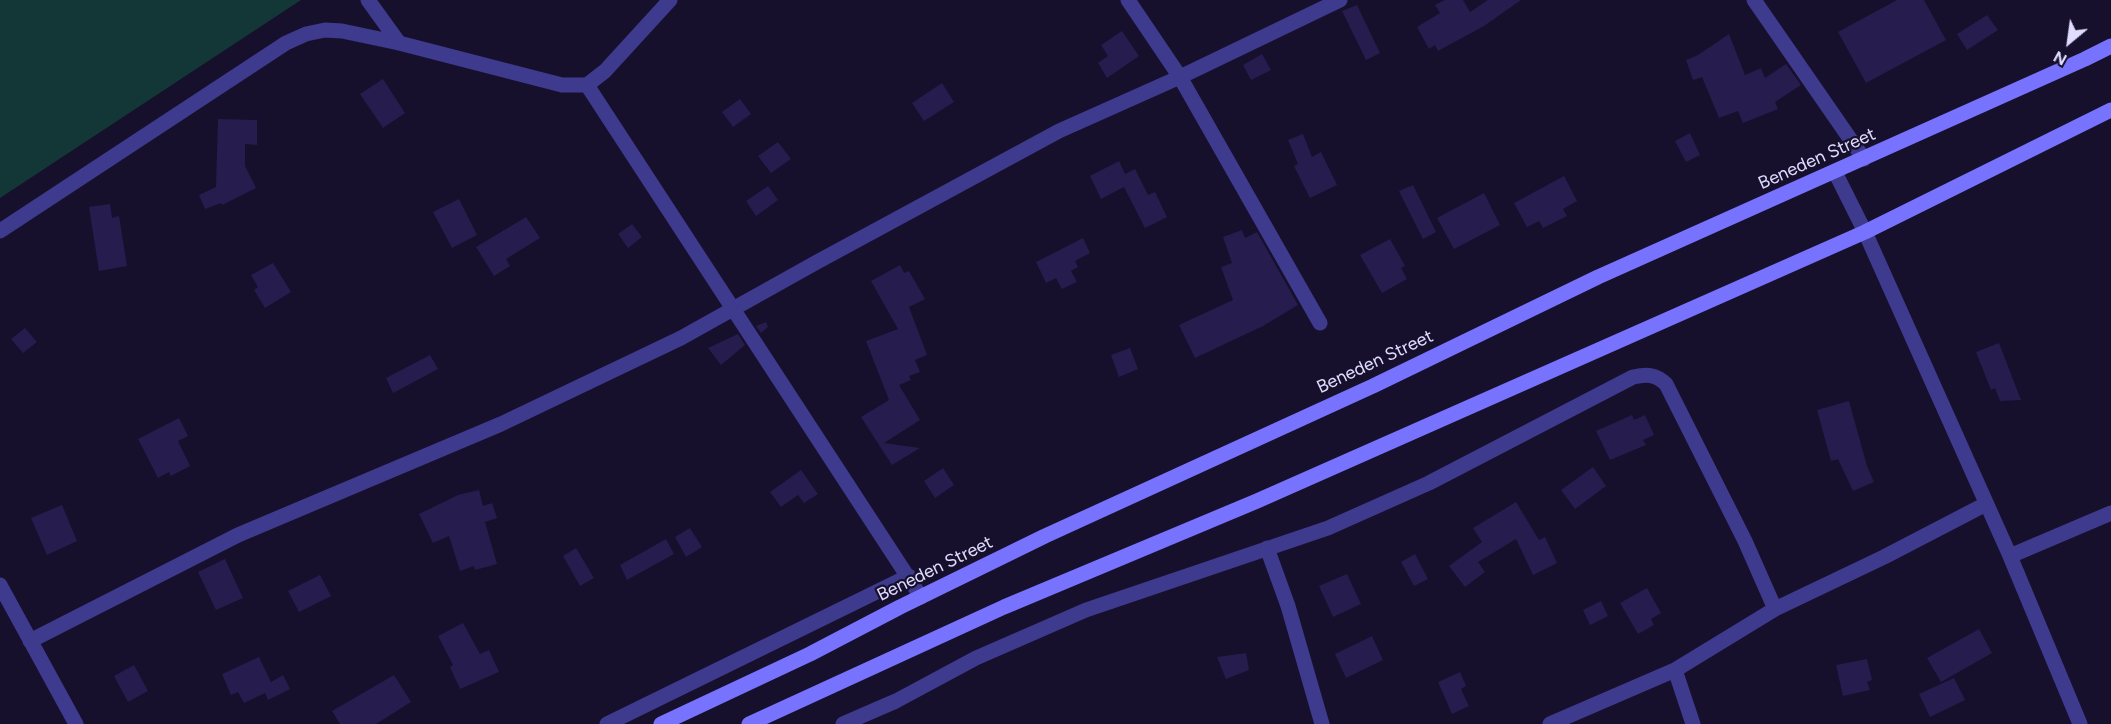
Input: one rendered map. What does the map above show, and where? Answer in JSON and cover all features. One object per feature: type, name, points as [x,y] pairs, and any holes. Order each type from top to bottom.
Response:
[{"type":"main road","name":"Beneden Street","points":[[660,724],[810,654],[1045,536],[1352,395],[1598,277],[2085,60],[2111,46]]},
{"type":"main road","points":[[749,724],[1004,607],[1268,496],[1865,232],[2111,110]]},
{"type":"street","points":[[368,0],[399,43]]},
{"type":"street","points":[[0,231],[286,43],[306,34],[325,30],[342,31],[399,43],[562,85],[587,85],[605,71],[670,0]]},
{"type":"street","points":[[1128,0],[1180,77],[1320,323]]},
{"type":"street","points":[[30,641],[238,535],[501,424],[681,338],[1059,131],[1180,77],[1340,0]]},
{"type":"street","points":[[1754,0],[1864,159]]},
{"type":"street","points":[[587,85],[921,597]]},
{"type":"street","points":[[1835,172],[1865,232],[2010,556],[2080,724]]},
{"type":"street","points":[[843,724],[871,719],[976,658],[1086,610],[1328,528],[1429,483],[1633,377],[1645,374],[1657,376],[1666,384],[1745,541],[1775,609]]},
{"type":"street","points":[[1550,724],[1675,670],[1775,609],[1884,557],[1986,504]]},
{"type":"street","points":[[2010,556],[2111,513]]},
{"type":"street","points":[[1267,548],[1288,606],[1322,724]]},
{"type":"street","points":[[607,724],[909,576]]},
{"type":"street","points":[[0,585],[76,724]]},
{"type":"street","points":[[1675,670],[1693,724]]},
{"type":"green space","points":[[0,0],[301,0],[0,198]]},
{"type":"building","points":[[1445,0],[1463,0],[1470,12],[1488,0],[1521,0],[1484,26],[1438,51],[1435,45],[1429,49],[1417,27],[1440,13],[1435,5]]},
{"type":"building","points":[[1897,0],[1924,0],[1946,40],[1866,83],[1838,32]]},
{"type":"building","points":[[1357,5],[1380,53],[1366,60],[1342,11]]},
{"type":"building","points":[[1987,15],[1998,30],[1967,50],[1957,34]]},
{"type":"building","points":[[1122,31],[1139,56],[1107,78],[1098,63],[1108,56],[1101,45]]},
{"type":"building","points":[[1729,34],[1745,75],[1761,68],[1765,78],[1786,64],[1801,85],[1775,102],[1778,109],[1743,123],[1738,111],[1719,118],[1702,77],[1693,80],[1686,60],[1698,55]]},
{"type":"building","points":[[1262,54],[1271,70],[1251,80],[1243,65]]},
{"type":"building","points":[[383,79],[405,113],[383,128],[360,94]]},
{"type":"building","points":[[942,83],[954,102],[924,121],[912,103]]},
{"type":"building","points":[[740,99],[751,114],[733,127],[722,112]]},
{"type":"building","points":[[218,119],[257,120],[257,145],[245,144],[245,166],[256,188],[222,205],[221,203],[205,209],[199,195],[216,187]]},
{"type":"building","points":[[1690,133],[1700,155],[1686,162],[1675,141]]},
{"type":"building","points":[[1303,134],[1312,157],[1321,152],[1337,185],[1310,198],[1294,166],[1298,164],[1288,140]]},
{"type":"building","points":[[778,142],[791,159],[771,173],[758,156]]},
{"type":"building","points":[[1119,161],[1125,174],[1135,169],[1148,195],[1155,192],[1167,217],[1145,228],[1124,187],[1101,199],[1090,176]]},
{"type":"building","points":[[1564,176],[1577,201],[1563,209],[1567,216],[1543,228],[1539,221],[1527,227],[1514,203]]},
{"type":"building","points":[[1413,185],[1436,232],[1423,239],[1399,191]]},
{"type":"building","points":[[768,186],[778,200],[756,216],[746,201]]},
{"type":"building","points":[[1484,193],[1500,225],[1454,249],[1437,218]]},
{"type":"building","points":[[459,199],[477,235],[452,248],[433,212]]},
{"type":"building","points":[[110,204],[112,218],[119,216],[127,266],[99,271],[89,207]]},
{"type":"building","points":[[526,217],[540,238],[506,259],[510,266],[494,276],[476,247]]},
{"type":"building","points":[[632,224],[642,237],[628,248],[618,234]]},
{"type":"building","points":[[1242,230],[1245,238],[1257,232],[1298,305],[1263,326],[1195,358],[1179,325],[1233,300],[1221,267],[1232,263],[1223,237]]},
{"type":"building","points":[[1083,238],[1090,253],[1075,261],[1078,267],[1071,271],[1077,282],[1062,289],[1056,278],[1046,283],[1036,262]]},
{"type":"building","points":[[1390,239],[1405,266],[1401,268],[1407,279],[1382,293],[1360,255]]},
{"type":"building","points":[[273,263],[291,292],[265,308],[254,290],[258,287],[251,275]]},
{"type":"building","points":[[900,265],[904,273],[909,271],[925,299],[909,307],[927,355],[915,360],[920,372],[909,376],[911,380],[899,385],[920,420],[884,443],[920,448],[892,465],[861,417],[889,400],[866,341],[898,329],[871,281]]},
{"type":"building","points":[[766,322],[768,327],[761,333],[756,326]]},
{"type":"building","points":[[25,328],[37,342],[23,353],[11,339]]},
{"type":"building","points":[[738,334],[745,345],[721,365],[708,348]]},
{"type":"building","points":[[1999,343],[2021,400],[2000,401],[1995,388],[1991,390],[1976,352]]},
{"type":"building","points":[[1130,348],[1138,369],[1119,377],[1111,355]]},
{"type":"building","points":[[430,355],[438,369],[393,393],[386,378]]},
{"type":"building","points":[[1849,401],[1867,466],[1874,482],[1853,491],[1838,459],[1831,461],[1817,410]]},
{"type":"building","points":[[1632,415],[1634,420],[1645,415],[1654,435],[1643,440],[1646,445],[1610,460],[1596,431]]},
{"type":"building","points":[[179,418],[188,436],[178,441],[190,466],[171,476],[169,472],[158,478],[138,439]]},
{"type":"building","points":[[1593,467],[1606,486],[1575,509],[1561,490]]},
{"type":"building","points":[[943,468],[954,485],[935,498],[924,481]]},
{"type":"building","points":[[801,470],[818,494],[804,503],[798,495],[781,507],[770,492]]},
{"type":"building","points":[[479,490],[483,506],[492,503],[497,518],[485,522],[497,564],[475,570],[474,566],[460,571],[449,536],[433,543],[419,514],[458,495]]},
{"type":"building","points":[[1516,502],[1539,540],[1545,537],[1557,563],[1533,575],[1516,539],[1478,562],[1485,572],[1465,587],[1449,566],[1482,542],[1473,528]]},
{"type":"building","points":[[62,505],[77,541],[47,555],[31,518]]},
{"type":"building","points":[[690,528],[702,547],[686,557],[675,537]]},
{"type":"building","points":[[666,539],[674,554],[627,580],[620,565]]},
{"type":"building","points":[[576,548],[594,578],[580,586],[563,556]]},
{"type":"building","points":[[1415,554],[1428,579],[1414,586],[1401,562]]},
{"type":"building","points":[[225,559],[243,598],[216,610],[198,572]]},
{"type":"building","points":[[1347,574],[1361,604],[1333,617],[1319,586]]},
{"type":"building","points":[[320,575],[331,596],[299,612],[288,591]]},
{"type":"building","points":[[1647,588],[1661,613],[1651,619],[1654,625],[1638,634],[1620,603]]},
{"type":"building","points":[[1601,601],[1608,616],[1590,625],[1583,610]]},
{"type":"building","points":[[463,623],[480,654],[489,650],[499,672],[460,689],[450,667],[453,665],[438,636]]},
{"type":"building","points":[[1979,629],[1992,653],[1941,682],[1927,658]]},
{"type":"building","points":[[1372,636],[1383,660],[1346,678],[1335,654]]},
{"type":"building","points":[[1246,653],[1249,670],[1226,679],[1217,657]]},
{"type":"building","points":[[259,657],[271,682],[283,675],[290,689],[268,700],[265,693],[244,703],[238,692],[231,695],[222,674]]},
{"type":"building","points":[[1867,659],[1872,680],[1867,682],[1870,690],[1843,696],[1836,665]]},
{"type":"building","points":[[134,665],[148,691],[128,702],[114,676]]},
{"type":"building","points":[[1460,672],[1466,686],[1461,689],[1469,706],[1452,714],[1438,682]]},
{"type":"building","points":[[394,675],[411,702],[376,724],[340,724],[332,711]]},
{"type":"building","points":[[1954,678],[1965,700],[1930,717],[1919,694]]}]
